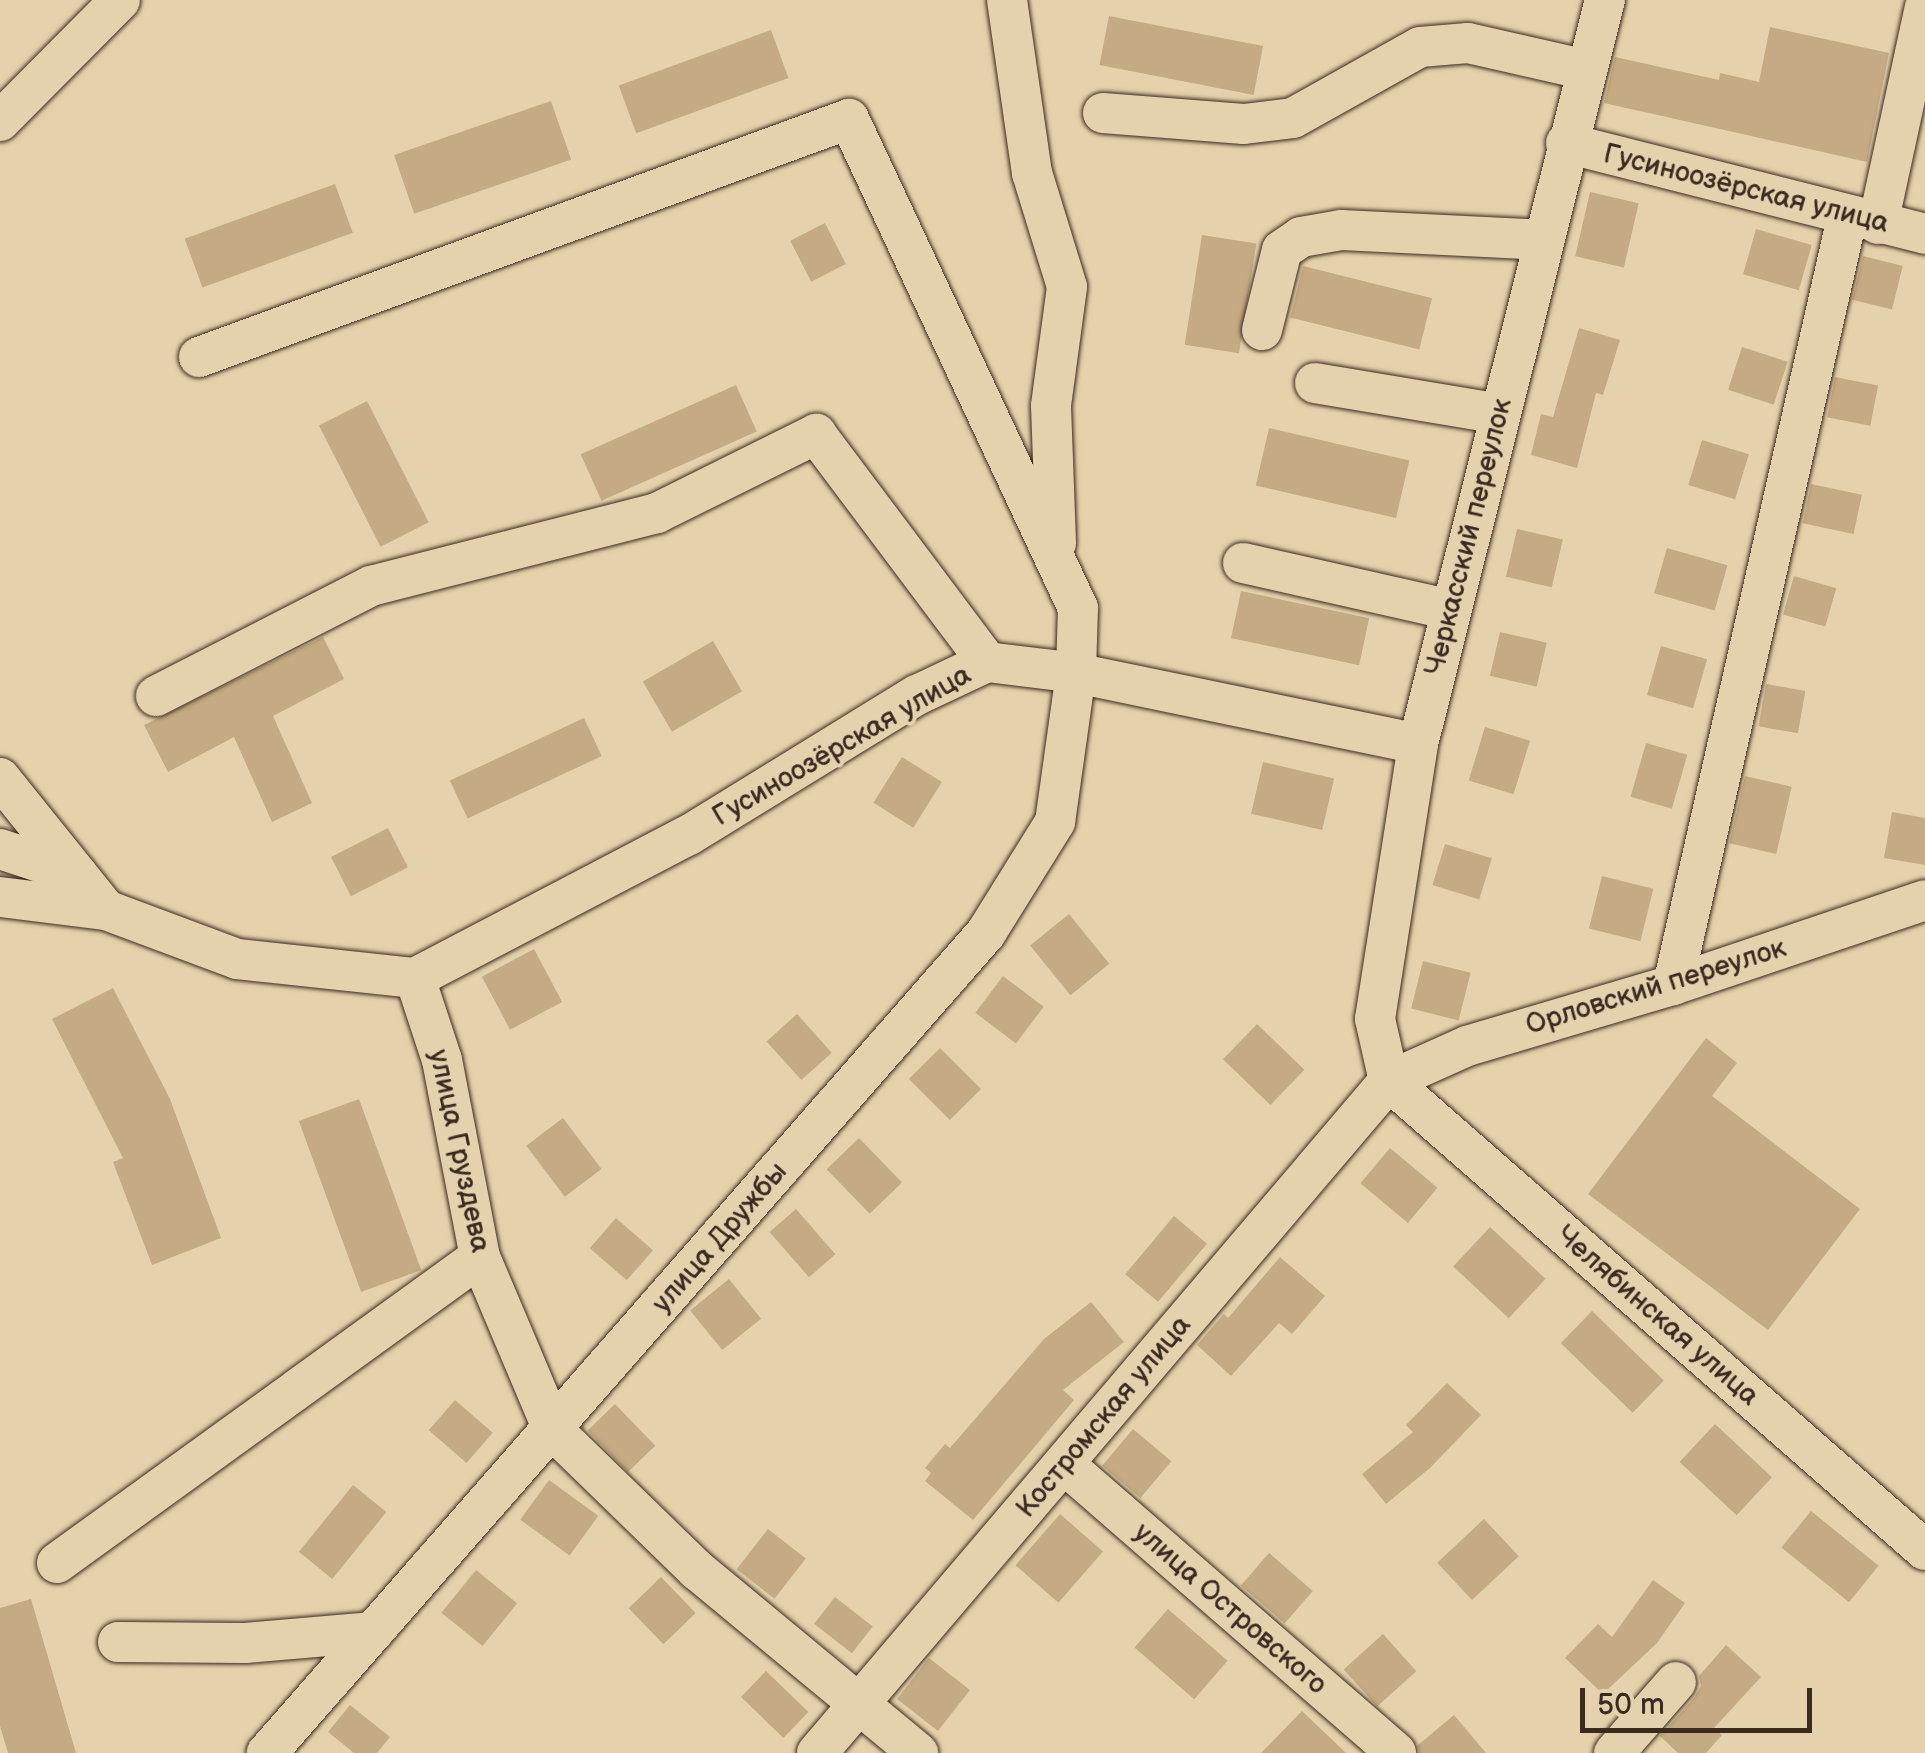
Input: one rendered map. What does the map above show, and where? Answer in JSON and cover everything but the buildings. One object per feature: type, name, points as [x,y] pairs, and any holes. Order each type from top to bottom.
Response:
[{"type":"street","points":[[0,121],[120,0]]},
{"type":"street","points":[[1007,0],[1032,173],[1067,287],[1051,406],[1057,562]]},
{"type":"street","name":"Черкасский переулок","points":[[1389,1080],[1374,1019],[1418,744],[1604,0]]},
{"type":"street","points":[[1674,985],[1862,221],[1925,7]]},
{"type":"street","points":[[1102,113],[1244,124],[1293,118],[1420,46],[1468,43],[1587,70]]},
{"type":"street","name":"улица Дружбы","points":[[199,357],[849,120],[1078,608],[1076,673],[1054,822],[986,932],[267,1753]]},
{"type":"street","name":"Гусиноозёрская улица","points":[[1566,143],[1925,234]]},
{"type":"street","points":[[1262,330],[1282,250],[1300,237],[1341,230],[1542,240]]},
{"type":"street","points":[[1315,383],[1500,414]]},
{"type":"street","points":[[156,696],[372,586],[657,513],[816,434],[987,662]]},
{"type":"street","points":[[1244,563],[1452,610]]},
{"type":"street","name":"Гусиноозёрская улица","points":[[415,978],[688,835],[917,696],[987,662],[1076,673],[1418,744]]},
{"type":"street","points":[[0,778],[106,910]]},
{"type":"street","points":[[0,849],[78,875]]},
{"type":"street","points":[[0,897],[106,910],[237,959],[415,978]]},
{"type":"street","name":"Орловский переулок","points":[[1389,1080],[1466,1046],[1674,985],[1925,900]]},
{"type":"street","name":"улица Груздева","points":[[415,978],[442,1060],[480,1258],[553,1430],[697,1570],[918,1753]]},
{"type":"street","name":"Костромская улица","points":[[818,1753],[1389,1080]]},
{"type":"street","name":"Челябинская улица","points":[[1389,1080],[1925,1550]]},
{"type":"street","points":[[58,1563],[480,1258]]},
{"type":"street","name":"улица Островского","points":[[1064,1464],[1396,1753]]},
{"type":"street","points":[[118,1642],[245,1643],[374,1632]]},
{"type":"street","points":[[1614,1753],[1676,1682]]}]
